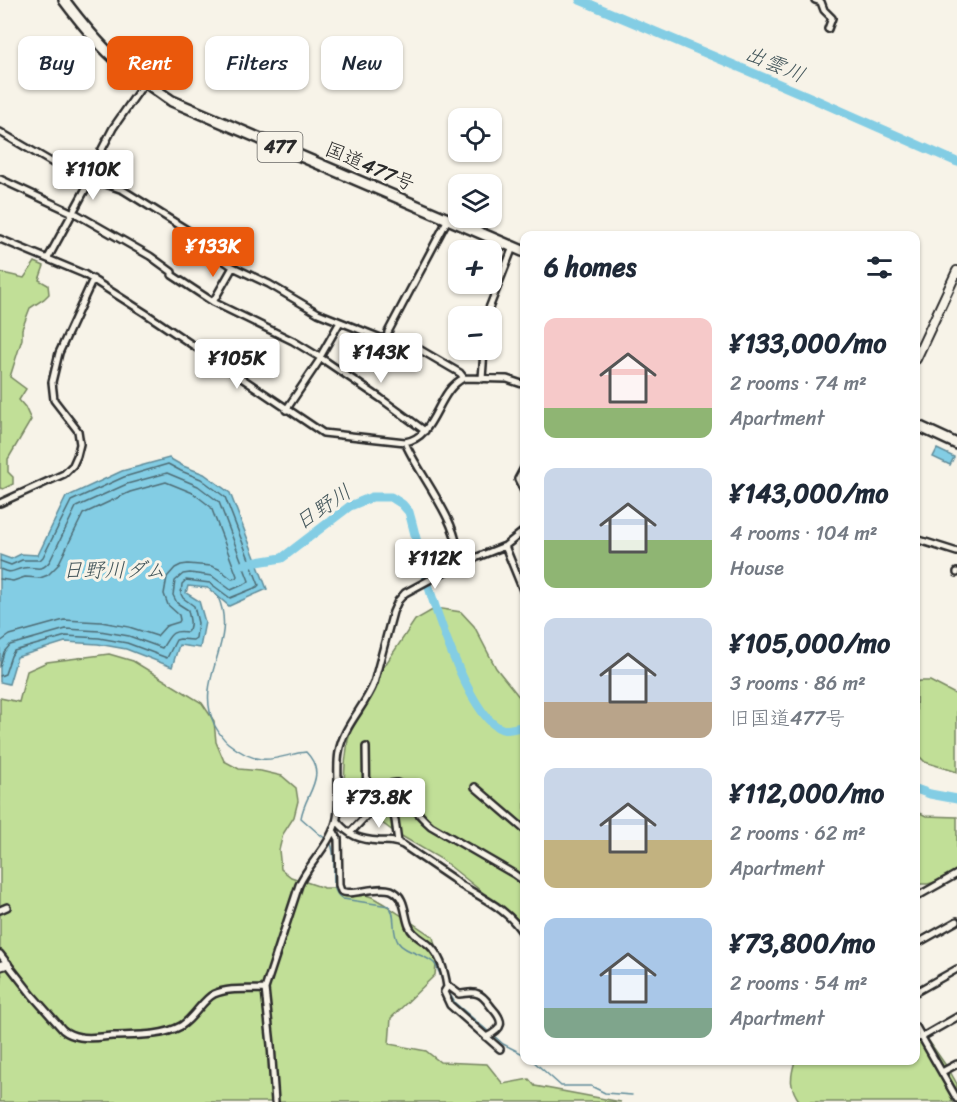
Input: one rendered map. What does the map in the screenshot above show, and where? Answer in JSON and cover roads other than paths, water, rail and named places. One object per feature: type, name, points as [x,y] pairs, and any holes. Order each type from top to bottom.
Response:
[{"type":"highway","name":"国道477号","points":[[64,0],[107,51]]},
{"type":"highway","name":"国道477号","points":[[156,90],[172,101],[448,219]]},
{"type":"highway","name":"国道477号","points":[[469,228],[520,250]]},
{"type":"highway","points":[[920,426],[957,444]]},
{"type":"street","points":[[815,0],[820,2],[832,18],[828,29]]},
{"type":"street","points":[[48,258],[113,128],[139,90]]},
{"type":"street","points":[[0,132],[63,169],[123,190],[192,233],[233,267],[269,284],[318,313],[419,349],[464,378]]},
{"type":"street","points":[[0,179],[73,212],[150,256],[172,272],[172,275],[213,302],[293,341],[321,358],[425,431]]},
{"type":"street","points":[[387,339],[388,332],[402,304],[448,219]]},
{"type":"street","points":[[0,239],[93,279],[323,433],[405,442],[417,438],[425,431],[447,393],[458,381],[464,378],[507,379],[520,383]]},
{"type":"street","points":[[490,306],[513,247]]},
{"type":"street","points":[[213,302],[233,267]]},
{"type":"street","points":[[920,350],[957,271]]},
{"type":"street","points":[[0,503],[64,474],[75,461],[80,444],[78,431],[54,400],[52,382],[56,359],[93,279]]},
{"type":"street","points":[[286,410],[321,358],[340,322]]},
{"type":"street","points":[[482,379],[483,360]]},
{"type":"street","points":[[405,442],[426,483],[447,514],[457,549],[455,566]]},
{"type":"street","points":[[276,1102],[265,989],[299,885],[337,821],[340,748],[346,731],[371,693],[393,612],[398,601],[411,589],[455,566],[505,546],[520,534]]},
{"type":"street","points":[[920,540],[957,552]]},
{"type":"street","points":[[505,546],[520,583]]},
{"type":"street","points":[[350,834],[367,815],[366,747]]},
{"type":"street","points":[[398,842],[388,790],[390,784],[397,783],[403,787],[414,807],[431,826],[519,877]]},
{"type":"street","points":[[475,787],[520,826]]},
{"type":"street","points":[[337,821],[356,837],[398,842],[459,884],[502,909],[520,930]]},
{"type":"street","points":[[332,832],[337,835],[338,839],[341,891],[346,894],[384,889],[397,894],[403,902],[411,931],[432,948],[445,971],[450,1005],[500,1049]]},
{"type":"street","points":[[920,895],[957,874]]},
{"type":"street","points":[[0,910],[7,907]]},
{"type":"street","points":[[920,942],[957,921]]},
{"type":"street","points":[[0,954],[4,965],[63,1030],[80,1037],[170,1031],[192,1018],[206,1000],[215,994],[227,990],[265,989]]},
{"type":"street","points":[[920,990],[957,969]]},
{"type":"street","points":[[446,988],[459,994],[476,993],[483,997],[500,1017],[500,1025],[495,1033],[488,1037]]},
{"type":"street","points":[[920,1036],[957,1017]]},
{"type":"street","points":[[920,1039],[957,1099]]},
{"type":"street","points":[[942,1072],[957,1064]]},
{"type":"water","points":[[937,449],[954,457],[950,465],[933,457]]},
{"type":"water","name":"日野川ダム","points":[[169,458],[204,474],[230,493],[267,589],[229,606],[208,588],[188,586],[186,593],[199,601],[205,622],[200,648],[179,645],[172,667],[126,649],[65,642],[17,657],[9,684],[0,682],[0,555],[11,559],[21,554],[38,555],[66,497],[122,471]]},
{"type":"waterway","points":[[71,0],[107,43]]},
{"type":"waterway","name":"出雲川","points":[[580,0],[957,162]]},
{"type":"waterway","name":"日野川","points":[[245,564],[282,558],[350,506],[372,497],[391,497],[409,512],[436,611],[469,691],[491,722],[502,729],[520,727]]},
{"type":"waterway","points":[[218,597],[223,614],[223,630],[209,693],[209,709],[215,726],[228,743],[252,757],[272,759],[306,752],[313,761],[316,777],[301,818],[326,839]]},
{"type":"waterway","name":"日野川","points":[[920,790],[957,799]]},
{"type":"waterway","points":[[330,841],[334,856],[334,885],[339,896],[343,899],[389,906],[393,914],[398,942],[434,963],[444,985]]},
{"type":"waterway","points":[[448,991],[455,1003],[489,1032]]},
{"type":"waterway","points":[[493,1035],[503,1044],[520,1052]]},
{"type":"waterway","points":[[538,1065],[561,1086],[591,1086],[605,1093],[632,1095]]}]
